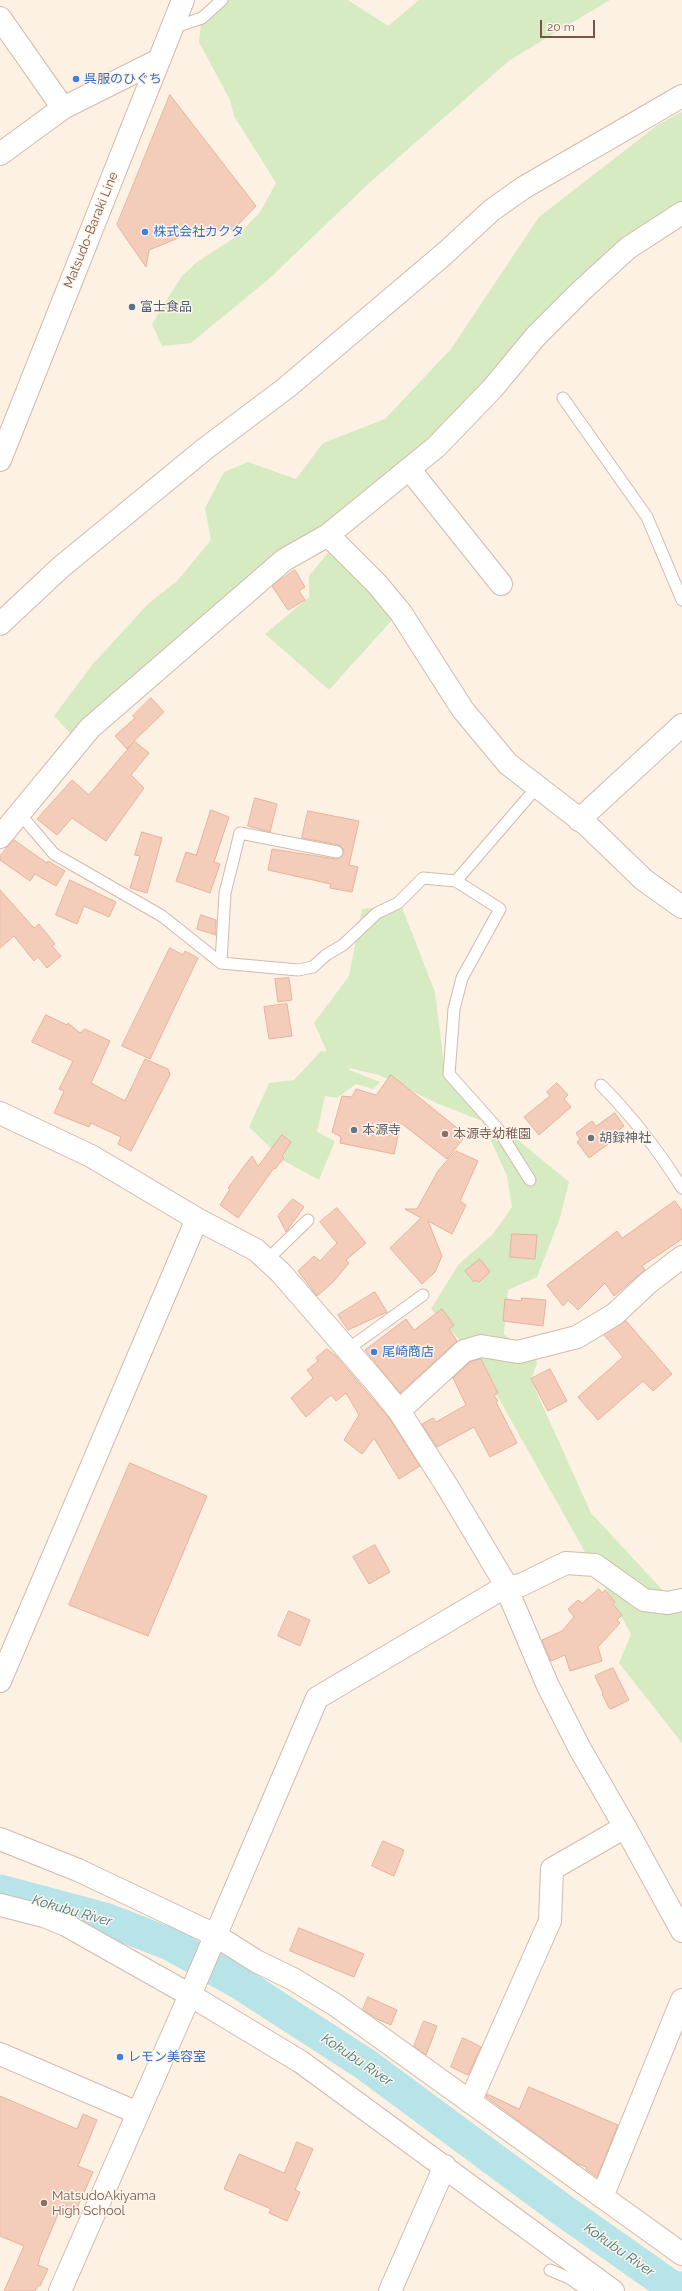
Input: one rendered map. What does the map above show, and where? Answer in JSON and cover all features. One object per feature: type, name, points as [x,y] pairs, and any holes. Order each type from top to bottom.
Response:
[{"type":"street","name":"Matsudo-Baraki Line","points":[[0,460],[183,0]]},
{"type":"street","points":[[0,18],[63,108]]},
{"type":"street","points":[[0,154],[63,108],[159,60]]},
{"type":"street","points":[[0,624],[61,567],[206,448],[286,388],[443,255],[492,210],[523,188],[682,96]]},
{"type":"street","points":[[0,837],[90,728],[284,560],[328,535],[349,516],[410,470],[455,429],[492,389],[536,336],[581,291],[628,248],[682,213]]},
{"type":"street","points":[[410,470],[501,584]]},
{"type":"street","points":[[328,535],[377,584],[401,613],[478,730],[508,764],[587,825],[644,880],[682,907]]},
{"type":"street","points":[[579,820],[682,725]]},
{"type":"street","points":[[0,1113],[92,1156],[197,1219],[256,1250],[268,1259],[348,1349],[399,1411],[448,1486],[506,1587],[548,1686],[580,1749],[626,1827],[682,1931]]},
{"type":"street","points":[[0,1681],[197,1219]]},
{"type":"street","points":[[399,1411],[464,1351],[481,1346],[518,1352],[577,1337],[615,1314],[648,1283],[682,1257]]},
{"type":"street","points":[[60,2291],[193,1989],[317,1698],[506,1587],[521,1585],[566,1563],[595,1565],[644,1600],[668,1602],[682,1600]]},
{"type":"street","points":[[470,2102],[550,1921],[552,1869],[626,1827]]},
{"type":"street","points":[[0,1839],[78,1870],[213,1940],[293,1979],[337,2006],[682,2254]]},
{"type":"street","points":[[0,1905],[44,1916],[66,1925],[193,1989],[301,2062],[374,2117],[445,2166],[612,2291]]},
{"type":"street","points":[[602,2197],[682,2000]]},
{"type":"street","points":[[0,2054],[138,2113]]},
{"type":"street","points":[[390,2291],[445,2166]]},
{"type":"lane","points":[[171,28],[202,18],[222,0]]},
{"type":"lane","points":[[563,398],[647,517],[682,600]]},
{"type":"lane","points":[[456,881],[537,787]]},
{"type":"lane","points":[[20,814],[54,854],[162,916],[221,963],[298,970],[313,967],[326,955],[343,945],[377,913],[398,903],[423,878],[456,881],[500,909],[462,978],[454,1009],[448,1074],[498,1129],[530,1180]]},
{"type":"lane","points":[[221,963],[225,893],[240,833],[337,852]]},
{"type":"lane","points":[[600,1086],[627,1111],[654,1145],[682,1188]]},
{"type":"lane","points":[[268,1259],[308,1220]]},
{"type":"lane","points":[[348,1349],[423,1295]]},
{"type":"lane","points":[[550,2270],[570,2278],[588,2291]]},
{"type":"green space","points":[[218,0],[348,0],[388,26],[419,0],[610,0],[510,60],[367,185],[270,278],[191,343],[162,346],[152,324],[181,277],[197,262],[237,236],[260,212],[276,183],[234,116],[230,100],[199,42],[202,12]]},
{"type":"green space","points":[[682,112],[682,201],[571,289],[425,446],[71,734],[54,716],[92,665],[148,604],[177,581],[211,540],[205,508],[224,472],[248,462],[296,479],[323,443],[385,419],[451,349],[539,217],[659,124]]},
{"type":"green space","points":[[331,549],[394,618],[329,690],[265,634],[309,597],[309,576]]},
{"type":"green space","points":[[401,905],[435,992],[446,1081],[569,1182],[560,1218],[537,1277],[508,1290],[504,1334],[518,1346],[534,1353],[537,1363],[531,1380],[591,1513],[682,1611],[682,1743],[619,1663],[631,1634],[494,1390],[457,1337],[431,1309],[458,1265],[493,1234],[512,1207],[507,1176],[482,1121],[436,1103],[379,1075],[349,1068],[349,1070],[380,1082],[373,1089],[356,1084],[337,1098],[325,1096],[317,1132],[335,1141],[319,1180],[284,1161],[249,1127],[269,1083],[294,1080],[321,1051],[327,1052],[314,1023],[349,976],[362,909]]},
{"type":"building","points":[[170,95],[256,206],[233,230],[222,229],[188,234],[149,250],[146,267],[117,225]]},
{"type":"building","points":[[295,570],[305,587],[299,591],[305,600],[288,610],[272,586]]},
{"type":"building","points":[[151,698],[164,712],[134,741],[149,753],[131,775],[144,788],[106,841],[72,818],[57,835],[37,819],[72,780],[89,795],[133,743],[127,749],[115,736],[135,718],[133,716]]},
{"type":"building","points":[[255,798],[277,804],[270,832],[248,826]]},
{"type":"building","points":[[211,810],[229,817],[214,862],[220,864],[210,893],[176,881],[186,852],[196,855]]},
{"type":"building","points":[[308,811],[359,821],[349,865],[358,867],[352,892],[330,888],[331,884],[268,870],[272,849],[336,859],[342,856],[344,850],[339,845],[302,838]]},
{"type":"building","points":[[142,832],[162,838],[147,893],[130,888],[140,856],[135,855]]},
{"type":"building","points":[[14,840],[47,863],[48,861],[65,871],[56,886],[35,874],[30,881],[0,860],[0,856]]},
{"type":"building","points":[[70,880],[116,902],[109,917],[84,906],[77,924],[56,915]]},
{"type":"building","points":[[0,890],[34,928],[39,924],[55,944],[52,946],[61,956],[47,968],[38,957],[34,961],[14,936],[0,948]]},
{"type":"building","points":[[201,915],[216,920],[216,935],[197,929]]},
{"type":"building","points":[[170,948],[183,955],[185,951],[198,958],[150,1059],[122,1046]]},
{"type":"building","points":[[289,978],[292,1000],[278,1002],[275,979]]},
{"type":"building","points":[[287,1004],[292,1036],[269,1039],[264,1007]]},
{"type":"building","points":[[46,1015],[67,1025],[68,1023],[80,1033],[85,1029],[110,1041],[91,1083],[125,1101],[145,1059],[168,1069],[170,1075],[131,1151],[118,1144],[121,1137],[91,1123],[89,1127],[54,1113],[64,1091],[59,1089],[73,1061],[32,1042]]},
{"type":"building","points":[[391,1075],[466,1135],[447,1159],[401,1123],[394,1154],[340,1143],[341,1137],[332,1132],[342,1096],[352,1097],[356,1089],[376,1095]]},
{"type":"building","points":[[557,1083],[568,1095],[564,1099],[571,1107],[539,1135],[524,1117],[550,1096],[547,1092]]},
{"type":"building","points":[[615,1113],[624,1126],[619,1130],[622,1134],[589,1158],[577,1142],[580,1139],[576,1133],[592,1121],[596,1126]]},
{"type":"building","points":[[282,1135],[291,1142],[282,1156],[284,1158],[275,1169],[274,1168],[238,1218],[220,1205],[230,1189],[228,1188],[252,1156],[258,1166]]},
{"type":"building","points":[[456,1151],[478,1161],[460,1201],[466,1205],[452,1234],[428,1221],[442,1256],[435,1272],[422,1284],[390,1248],[421,1218],[405,1209],[417,1209],[438,1171]]},
{"type":"building","points":[[293,1199],[304,1207],[286,1232],[278,1216]]},
{"type":"building","points":[[675,1201],[682,1211],[682,1239],[642,1266],[645,1270],[614,1296],[605,1283],[578,1310],[568,1300],[563,1306],[547,1285],[617,1231],[622,1238]]},
{"type":"building","points":[[337,1208],[366,1243],[346,1260],[349,1263],[333,1282],[317,1296],[298,1271],[314,1256],[320,1261],[337,1243],[320,1222]]},
{"type":"building","points":[[512,1234],[537,1235],[535,1259],[510,1257]]},
{"type":"building","points":[[480,1259],[490,1272],[479,1282],[476,1280],[474,1282],[465,1271]]},
{"type":"building","points":[[375,1292],[387,1312],[348,1330],[338,1315]]},
{"type":"building","points":[[522,1298],[546,1300],[543,1326],[503,1321],[505,1299],[521,1301]]},
{"type":"building","points":[[442,1309],[454,1325],[449,1329],[457,1341],[400,1393],[365,1350],[406,1319],[414,1330]]},
{"type":"building","points":[[626,1321],[672,1374],[653,1391],[643,1381],[598,1420],[578,1397],[623,1357],[604,1335]]},
{"type":"building","points":[[327,1349],[336,1356],[389,1418],[420,1466],[399,1479],[374,1438],[362,1454],[344,1440],[359,1415],[346,1393],[336,1401],[331,1395],[306,1417],[291,1398],[313,1378],[307,1370],[318,1361],[316,1358]]},
{"type":"building","points":[[481,1359],[498,1393],[494,1395],[498,1401],[496,1402],[517,1443],[490,1457],[474,1427],[437,1447],[422,1424],[433,1418],[436,1422],[466,1405],[453,1378],[470,1362]]},
{"type":"building","points":[[550,1369],[567,1401],[548,1411],[531,1379]]},
{"type":"building","points":[[130,1463],[207,1496],[148,1636],[69,1605]]},
{"type":"building","points":[[375,1545],[390,1572],[369,1584],[353,1557]]},
{"type":"building","points":[[599,1589],[602,1593],[605,1590],[615,1602],[613,1604],[622,1615],[617,1620],[620,1623],[598,1647],[602,1661],[570,1671],[565,1655],[551,1661],[542,1640],[562,1631],[574,1617],[568,1609],[578,1600],[582,1603]]},
{"type":"building","points":[[289,1611],[310,1620],[300,1646],[278,1636]]},
{"type":"building","points":[[613,1668],[629,1700],[611,1709],[609,1708],[602,1694],[603,1693],[595,1676]]},
{"type":"building","points":[[383,1841],[404,1850],[394,1876],[372,1866]]},
{"type":"building","points":[[299,1928],[364,1954],[354,1977],[290,1951]]},
{"type":"building","points":[[368,1997],[397,2010],[391,2025],[377,2019],[363,2010]]},
{"type":"building","points":[[424,2021],[437,2026],[426,2055],[414,2046]]},
{"type":"building","points":[[463,2038],[481,2047],[468,2075],[451,2067]]},
{"type":"building","points":[[529,2087],[618,2125],[597,2177],[586,2169],[586,2167],[576,2163],[486,2097],[487,2094],[519,2109]]},
{"type":"building","name":"MatsudoAkiyama High School","points":[[0,2096],[77,2129],[83,2114],[97,2120],[78,2166],[93,2172],[74,2215],[61,2207],[38,2265],[48,2269],[40,2286],[38,2285],[35,2291],[4,2291],[24,2246],[0,2236]]},
{"type":"building","points":[[297,2142],[313,2149],[295,2190],[300,2192],[287,2221],[269,2213],[271,2209],[224,2189],[239,2154],[284,2173]]},
{"type":"waterway","name":"Kokubu River","points":[[0,1891],[108,1920],[172,1945],[238,1982],[365,2064],[561,2209],[672,2287],[682,2288]]},
{"type":"place","name":"呉服のひぐち","points":[[76,79]]},
{"type":"place","name":"株式会社カクタ","points":[[145,232]]},
{"type":"place","name":"富士食品","points":[[132,307]]},
{"type":"place","name":"本源寺","points":[[354,1130]]},
{"type":"place","name":"本源寺幼稚園","points":[[445,1134]]},
{"type":"place","name":"胡録神社","points":[[591,1138]]},
{"type":"place","name":"尾崎商店","points":[[374,1352]]},
{"type":"place","name":"レモン美容室","points":[[120,2057]]},
{"type":"place","name":"MatsudoAkiyama High School","points":[[44,2203]]}]
